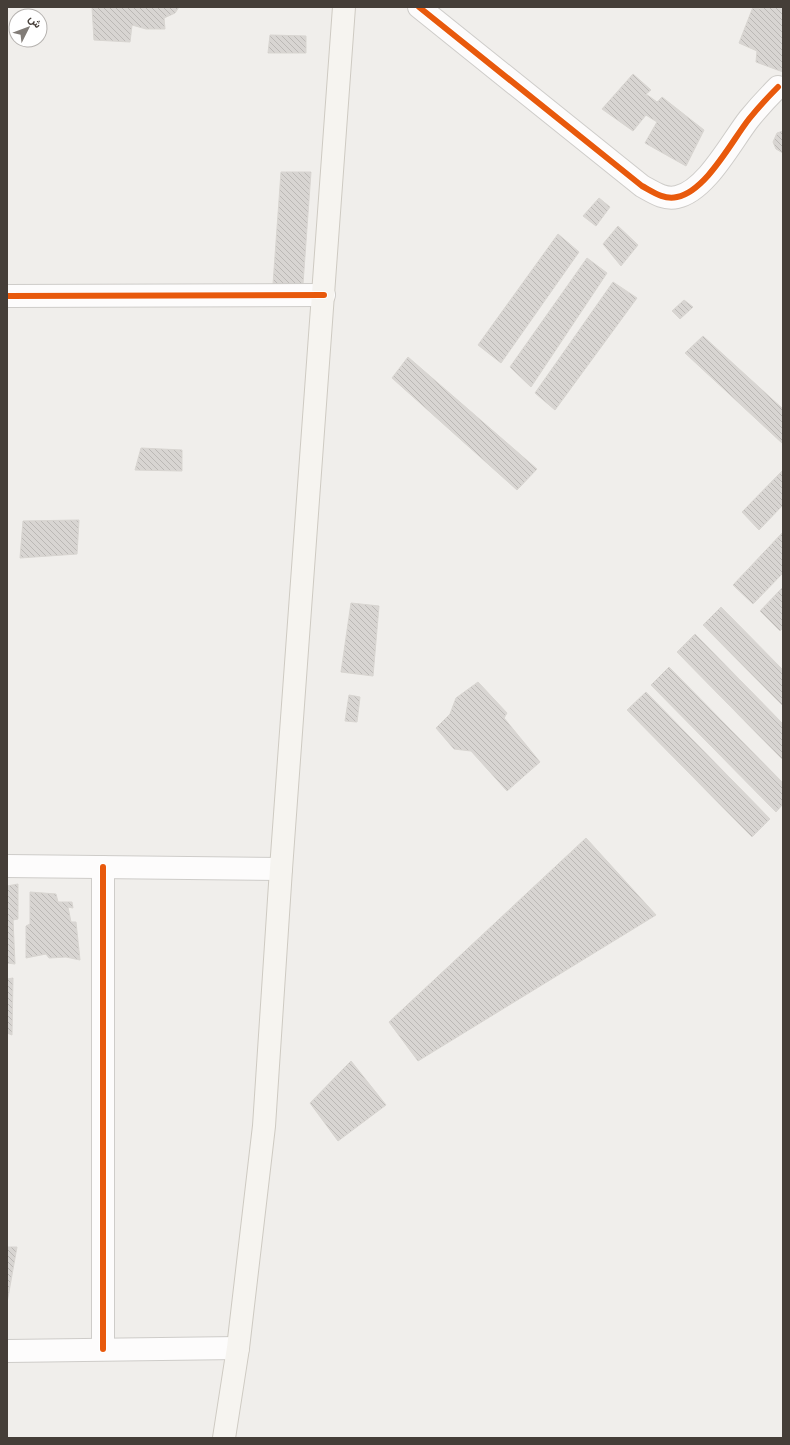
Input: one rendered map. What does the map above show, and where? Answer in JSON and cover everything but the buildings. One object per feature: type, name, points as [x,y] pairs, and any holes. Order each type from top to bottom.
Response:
[{"type":"main road","points":[[224,1438],[238,1348],[264,1126],[281,869],[344,7]]},
{"type":"street","points":[[419,7],[642,186],[660,196],[676,197],[692,191],[705,179],[750,118],[778,87]]},
{"type":"street","points":[[7,296],[324,295]]},
{"type":"street","points":[[7,866],[281,869]]},
{"type":"street","points":[[103,867],[103,1349]]},
{"type":"street","points":[[7,1350],[238,1348]]},
{"type":"cycle path","points":[[419,7],[642,186],[663,196],[672,198],[677,197],[688,193],[698,186],[708,176],[749,119],[778,87]]},
{"type":"cycle path","points":[[7,296],[324,295]]},
{"type":"cycle path","points":[[103,867],[103,1349]]}]
